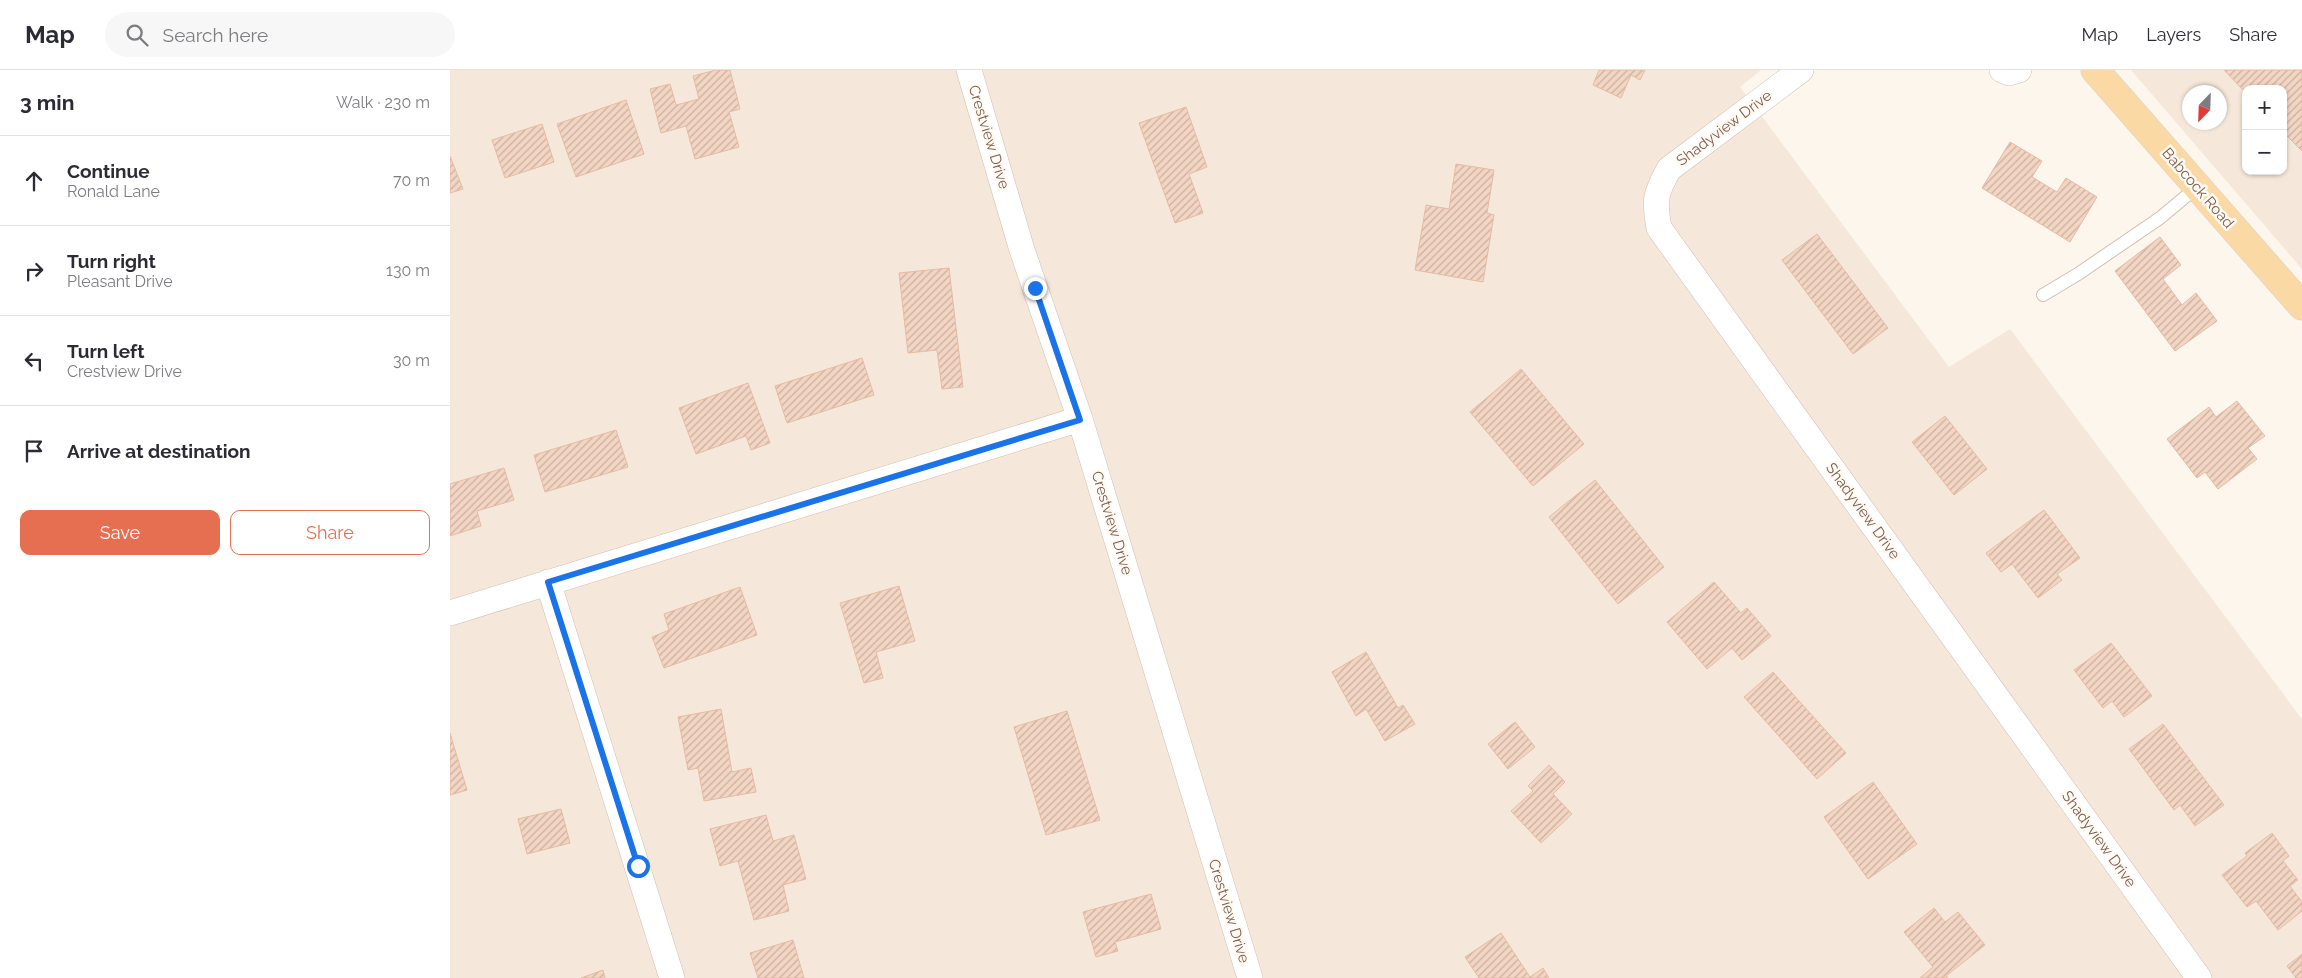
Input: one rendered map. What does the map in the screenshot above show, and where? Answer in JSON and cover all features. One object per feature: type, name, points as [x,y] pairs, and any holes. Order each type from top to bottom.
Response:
[{"type":"main road","name":"Babcock Road","points":[[2095,70],[2302,306]]},
{"type":"street","name":"Crestview Drive","points":[[969,70],[1022,250],[1080,420],[1250,978]]},
{"type":"street","name":"Shadyview Drive","points":[[1801,70],[1669,169],[1656,193],[1656,211],[1659,228],[2200,978]]},
{"type":"street","points":[[2002,70],[2009,73],[2018,70]]},
{"type":"street","points":[[450,613],[1080,420]]},
{"type":"street","points":[[548,582],[672,978]]},
{"type":"lane","points":[[2043,295],[2078,274],[2160,218],[2197,187]]},
{"type":"shaded area","points":[[450,70],[1761,70],[1740,87],[1949,367],[2010,329],[2302,719],[2302,978],[450,978]]},
{"type":"shaded area","points":[[2131,70],[2302,70],[2302,269],[2183,130],[2227,130],[2227,85],[2182,85],[2182,129]]},
{"type":"building","points":[[716,70],[730,70],[740,109],[729,112],[739,147],[695,159],[686,126],[661,133],[650,89],[670,84],[676,105],[699,99],[693,76]]},
{"type":"building","points":[[1599,70],[1645,70],[1640,80],[1631,75],[1621,98],[1593,85]]},
{"type":"building","points":[[2224,70],[2302,70],[2302,151],[2287,136],[2287,85],[2242,85],[2242,89]]},
{"type":"building","points":[[626,100],[644,154],[576,177],[557,124]]},
{"type":"building","points":[[1186,107],[1207,167],[1189,174],[1203,213],[1175,223],[1139,123]]},
{"type":"building","points":[[542,124],[554,162],[505,178],[492,140]]},
{"type":"building","points":[[2010,142],[2042,161],[2032,177],[2057,192],[2066,178],[2097,197],[2070,242],[1982,188]]},
{"type":"building","points":[[450,156],[463,189],[450,193]]},
{"type":"building","points":[[1456,164],[1494,170],[1487,213],[1494,215],[1483,282],[1415,270],[1426,205],[1449,209]]},
{"type":"building","points":[[1817,234],[1888,328],[1853,354],[1782,260]]},
{"type":"building","points":[[2160,237],[2181,265],[2163,279],[2182,305],[2196,293],[2217,321],[2175,351],[2115,271]]},
{"type":"building","points":[[949,268],[963,387],[942,389],[937,350],[908,353],[899,273]]},
{"type":"building","points":[[862,358],[874,395],[787,423],[775,386]]},
{"type":"building","points":[[1521,369],[1584,444],[1533,486],[1470,412]]},
{"type":"building","points":[[748,383],[770,443],[751,450],[746,436],[696,454],[679,408]]},
{"type":"building","points":[[2237,401],[2265,436],[2248,448],[2257,459],[2218,489],[2205,472],[2197,478],[2167,439],[2209,407],[2216,417]]},
{"type":"building","points":[[1945,416],[1987,469],[1954,495],[1912,442]]},
{"type":"building","points":[[616,430],[628,467],[545,492],[534,455]]},
{"type":"building","points":[[504,468],[514,500],[477,511],[481,526],[450,536],[450,484]]},
{"type":"building","points":[[1595,480],[1664,567],[1618,604],[1549,517]]},
{"type":"building","points":[[2044,510],[2080,558],[2057,574],[2062,580],[2038,598],[2012,564],[2001,572],[1986,553]]},
{"type":"building","points":[[1714,582],[1741,613],[1747,608],[1771,636],[1742,660],[1732,648],[1707,669],[1667,622]]},
{"type":"building","points":[[899,586],[915,641],[876,652],[883,678],[864,683],[840,603]]},
{"type":"building","points":[[740,587],[757,635],[664,668],[652,637],[669,630],[664,614]]},
{"type":"building","points":[[2111,643],[2152,696],[2124,717],[2112,701],[2103,708],[2074,670]]},
{"type":"building","points":[[1366,652],[1398,708],[1403,705],[1415,724],[1385,741],[1366,709],[1356,716],[1332,672]]},
{"type":"building","points":[[1773,672],[1846,753],[1817,779],[1744,697]]},
{"type":"building","points":[[721,709],[732,772],[751,768],[756,792],[704,801],[698,768],[688,770],[678,717]]},
{"type":"building","points":[[1067,711],[1100,820],[1046,835],[1014,727]]},
{"type":"building","points":[[1515,722],[1535,747],[1508,769],[1488,744]]},
{"type":"building","points":[[2163,724],[2224,805],[2195,826],[2180,805],[2174,810],[2129,749]]},
{"type":"building","points":[[450,733],[467,790],[450,795]]},
{"type":"building","points":[[1549,765],[1565,782],[1553,794],[1572,814],[1541,843],[1511,811],[1533,791],[1528,786]]},
{"type":"building","points":[[1873,782],[1917,844],[1868,879],[1824,817]]},
{"type":"building","points":[[561,809],[570,843],[527,854],[518,819]]},
{"type":"building","points":[[766,815],[773,841],[794,835],[806,879],[783,885],[789,911],[754,920],[738,861],[720,866],[710,829]]},
{"type":"building","points":[[2272,833],[2289,856],[2283,861],[2298,880],[2290,886],[2302,902],[2302,911],[2278,930],[2256,901],[2247,907],[2222,875],[2247,856],[2245,853]]},
{"type":"building","points":[[1151,894],[1161,929],[1115,942],[1118,951],[1096,957],[1083,912]]},
{"type":"building","points":[[1934,908],[1945,922],[1958,912],[1985,945],[1946,976],[1948,978],[1920,978],[1933,967],[1904,932]]},
{"type":"building","points":[[1501,933],[1530,977],[1543,968],[1549,978],[1479,978],[1465,957]]},
{"type":"building","points":[[793,940],[804,978],[758,978],[750,953]]},
{"type":"building","points":[[2302,954],[2302,978],[2296,978],[2287,966]]},
{"type":"building","points":[[603,970],[605,978],[581,978]]},
{"type":"route","points":[[638,866],[548,582],[1080,420],[1035,288]]}]
